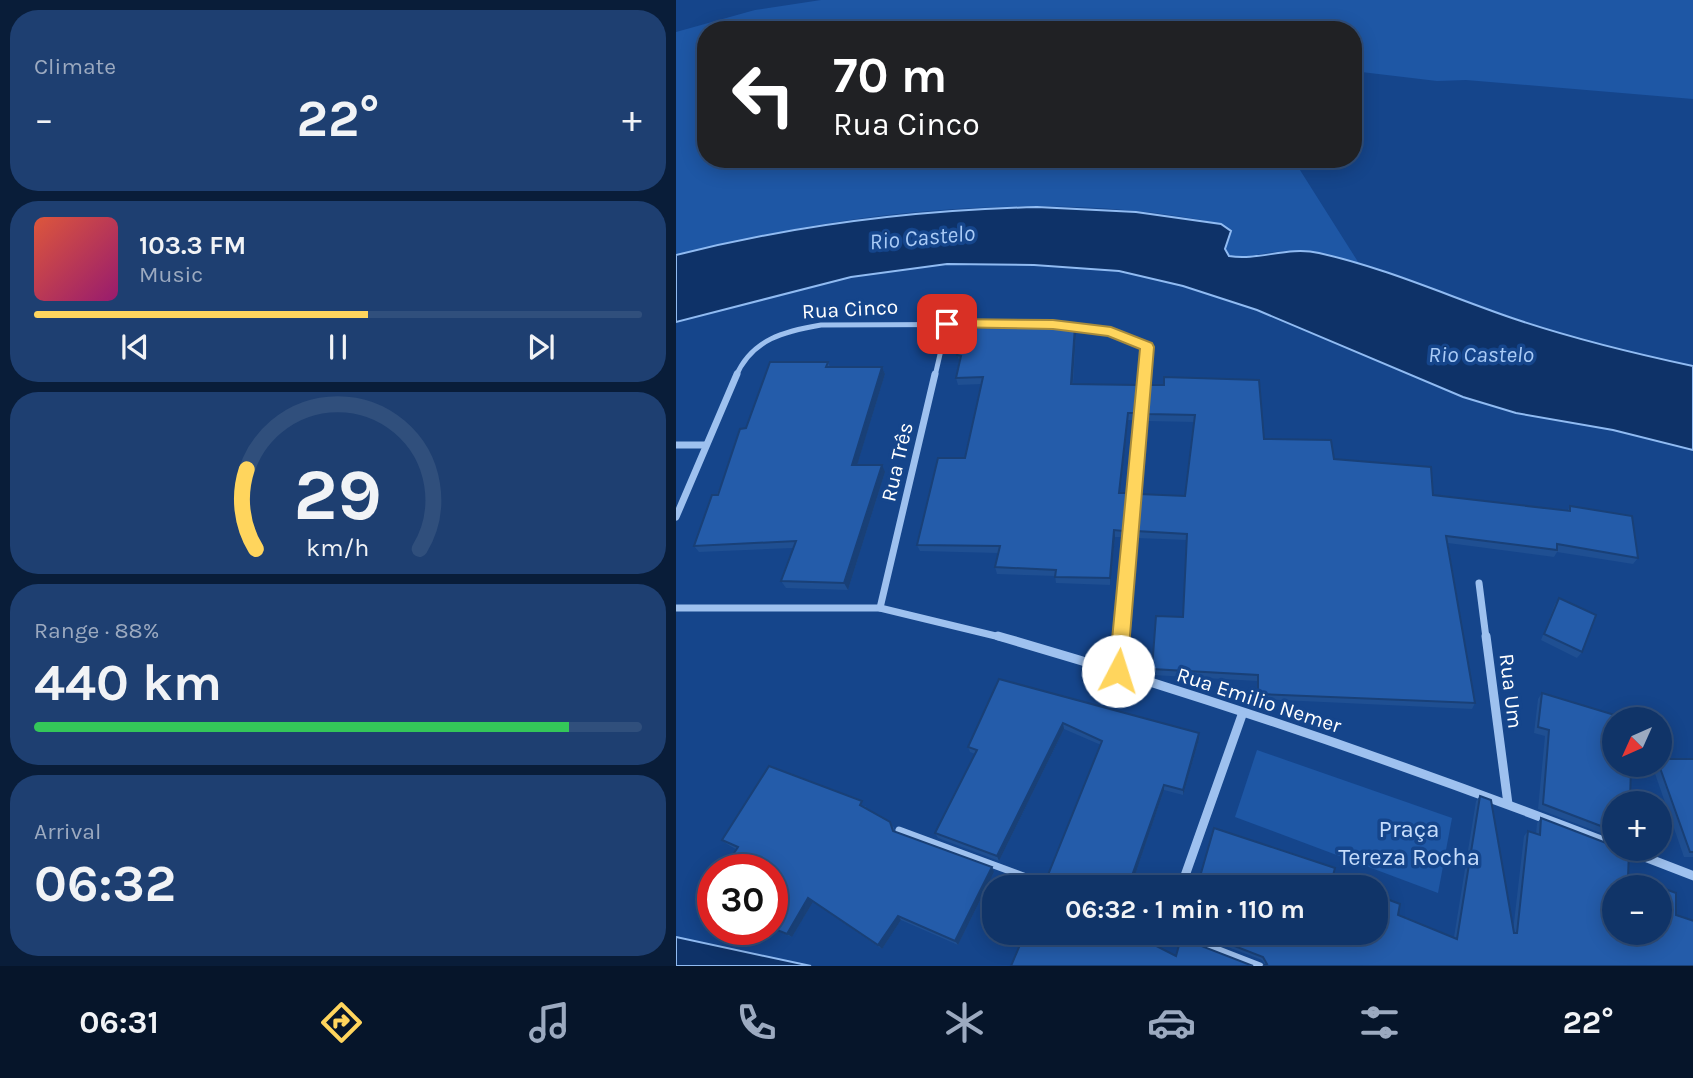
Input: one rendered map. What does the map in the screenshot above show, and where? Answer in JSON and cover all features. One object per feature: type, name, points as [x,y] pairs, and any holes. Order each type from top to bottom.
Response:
[{"type":"street","name":"Rua Três","points":[[880,608],[947,324]]},
{"type":"street","name":"Rua Cinco","points":[[705,445],[742,362],[763,342],[785,331],[821,325],[1053,324],[1111,332],[1147,347],[1118,671]]},
{"type":"street","points":[[676,445],[705,445],[676,517]]},
{"type":"street","name":"Rua Um","points":[[1479,583],[1508,804]]},
{"type":"street","name":"Rua Emilio Nemer","points":[[676,608],[880,608],[987,634],[1118,671],[1508,804],[1602,840]]},
{"type":"street","points":[[1185,875],[1242,715]]},
{"type":"street","points":[[1655,861],[1693,876]]},
{"type":"lane","points":[[899,830],[1021,875]]},
{"type":"lane","points":[[1206,945],[1260,966]]},
{"type":"green space","points":[[821,0],[1693,0],[1693,99],[1466,80],[1437,81],[1362,72],[1362,21],[716,21],[755,10]]},
{"type":"green space","points":[[697,26],[697,168],[1299,168],[1360,265],[1303,251],[1229,256],[1225,249],[1221,224],[1129,210],[1033,206],[936,210],[843,221],[676,255],[676,32]]},
{"type":"green space","name":"Praça Tereza Rocha","points":[[1257,750],[1452,818],[1438,893],[1235,817]]},
{"type":"water","name":"Rio Castelo","points":[[1037,207],[1136,212],[1221,224],[1231,231],[1225,249],[1229,256],[1251,257],[1296,251],[1319,253],[1393,274],[1557,332],[1693,366],[1693,450],[1613,430],[1516,413],[1463,397],[1257,310],[1183,286],[1119,271],[1034,265],[947,264],[851,277],[676,322],[676,255],[765,235],[855,221]]},
{"type":"water","points":[[676,937],[697,942],[697,945],[713,945],[811,966],[676,966]]},
{"type":"building","points":[[1075,326],[1071,384],[1137,385],[1134,413],[1128,413],[1119,493],[1127,493],[1123,531],[1114,530],[1110,578],[1055,577],[1056,570],[995,567],[1000,546],[917,545],[938,458],[965,458],[983,377],[956,378],[961,356],[957,355],[963,328]]},
{"type":"building","points":[[770,362],[828,362],[826,367],[882,367],[852,465],[882,465],[844,583],[781,581],[796,541],[694,546],[712,495],[718,495],[740,429],[746,428]]},
{"type":"building","points":[[1164,377],[1259,380],[1264,439],[1331,440],[1334,459],[1431,467],[1433,495],[1570,511],[1570,506],[1632,516],[1638,558],[1557,544],[1557,550],[1446,536],[1475,703],[1258,694],[1258,675],[1152,669],[1156,616],[1183,617],[1187,534],[1136,531],[1139,494],[1185,496],[1195,415],[1147,414],[1149,385],[1164,385]]},
{"type":"building","points":[[1559,598],[1596,615],[1582,652],[1544,634]]},
{"type":"building","points":[[999,679],[1199,733],[1183,790],[1164,785],[1132,875],[1048,875],[1102,741],[1063,723],[997,856],[935,833],[977,750],[968,747]]},
{"type":"building","points":[[1542,693],[1602,711],[1602,777],[1631,777],[1630,791],[1602,791],[1602,826],[1543,804],[1549,730],[1538,727]]},
{"type":"building","points":[[1672,759],[1694,759],[1694,852],[1690,852],[1672,801],[1672,791],[1668,791],[1663,777],[1672,777]]},
{"type":"building","points":[[769,766],[862,801],[860,805],[890,822],[893,831],[992,867],[988,875],[982,875],[982,887],[955,941],[898,916],[878,945],[808,898],[788,932],[788,854],[733,854],[738,847],[722,840]]},
{"type":"building","points":[[1480,796],[1491,800],[1514,933],[1517,933],[1528,831],[1540,835],[1541,818],[1602,841],[1602,861],[1629,861],[1628,875],[1602,875],[1602,945],[1672,945],[1672,892],[1676,893],[1676,915],[1694,921],[1694,966],[1263,966],[1267,964],[1263,957],[1232,945],[1388,945],[1388,900],[1400,904],[1398,915],[1457,939]]},
{"type":"building","points":[[1214,828],[1335,868],[1333,875],[1200,875]]},
{"type":"building","points":[[1020,945],[1154,945],[1176,956],[1179,945],[1199,945],[1253,966],[1011,966]]},
{"type":"route","points":[[947,324],[1053,324],[1111,332],[1147,347],[1118,671]]}]
